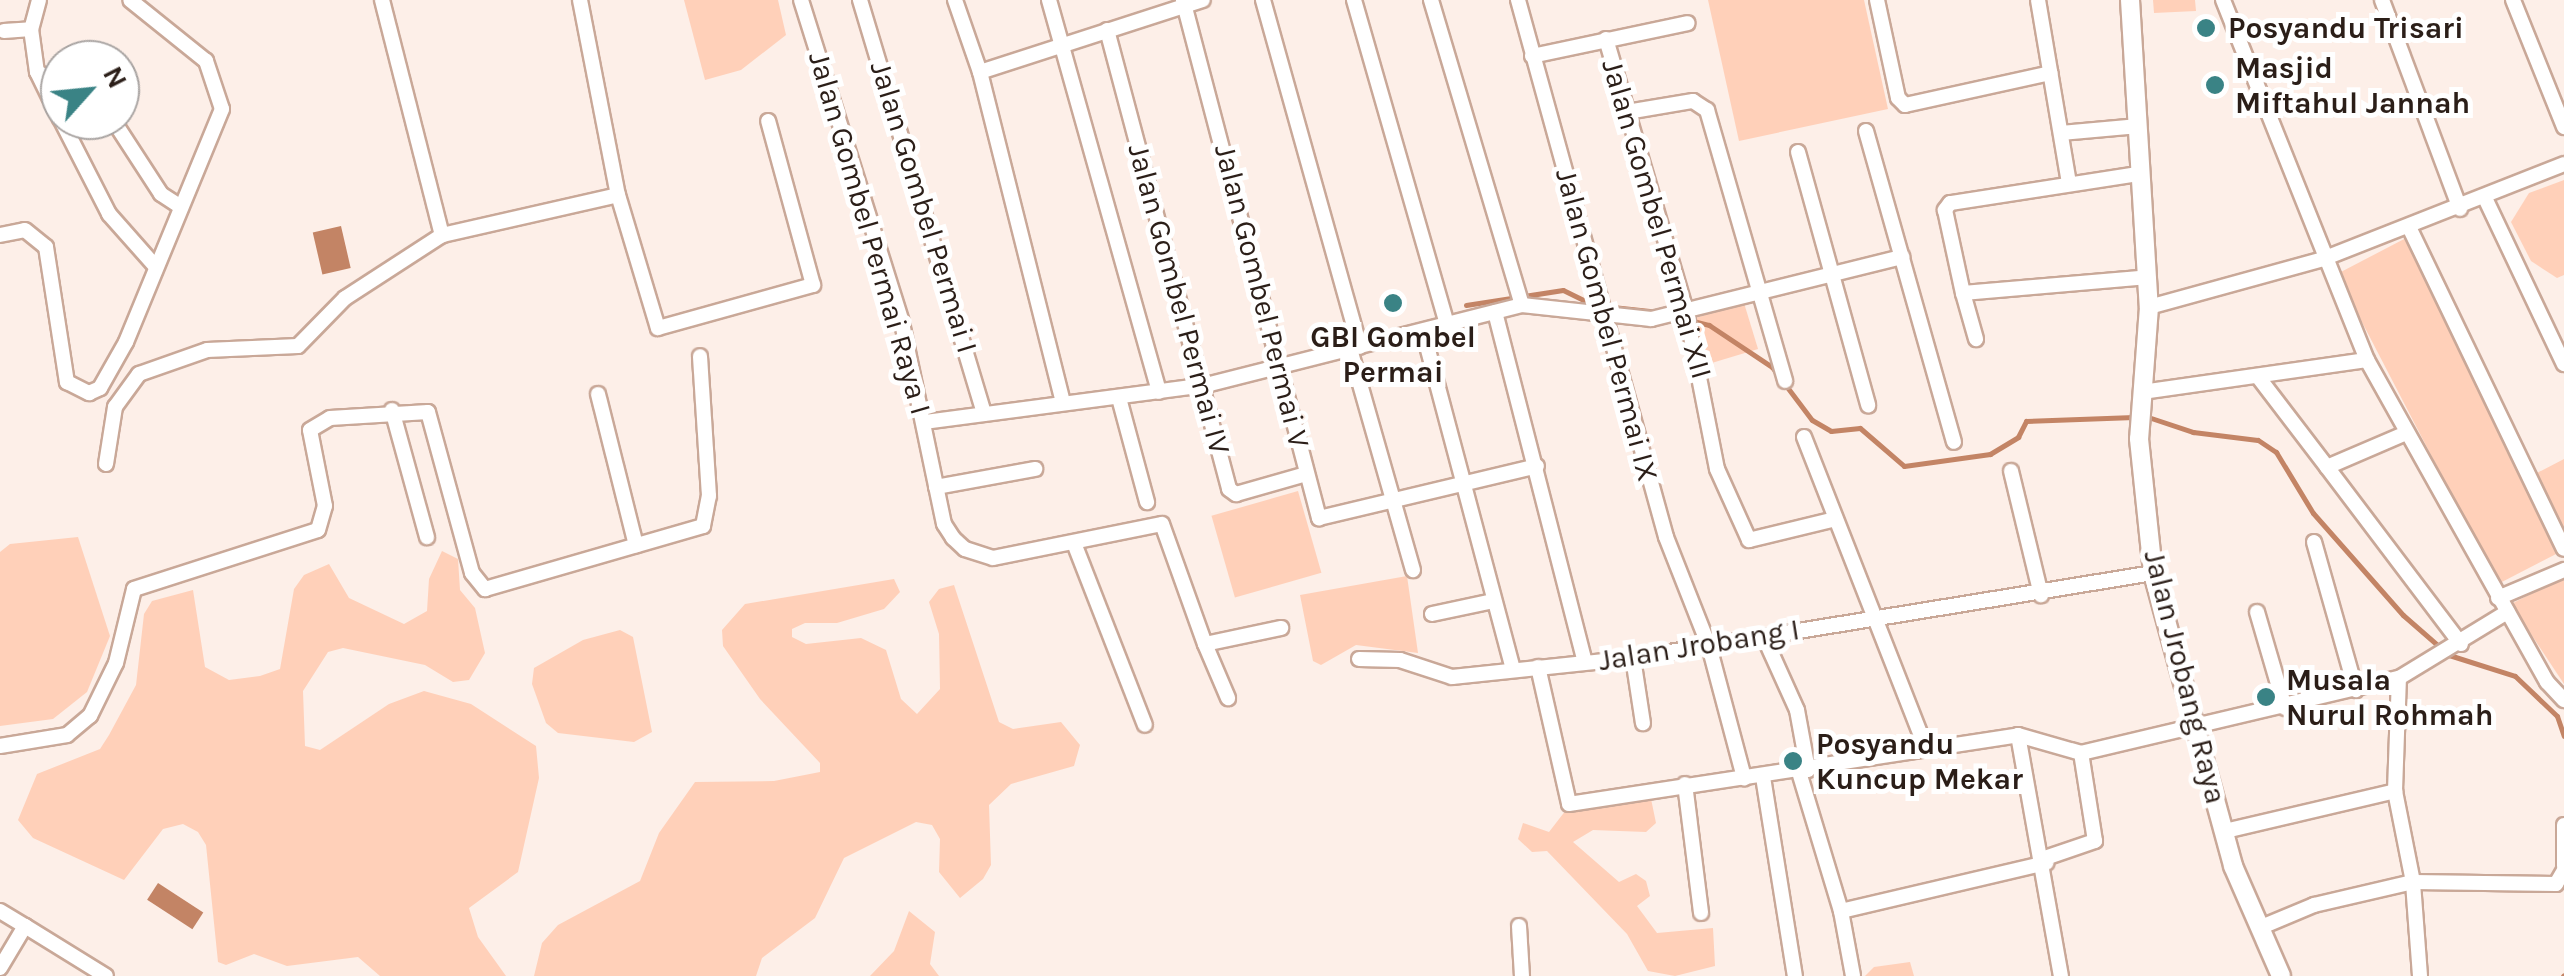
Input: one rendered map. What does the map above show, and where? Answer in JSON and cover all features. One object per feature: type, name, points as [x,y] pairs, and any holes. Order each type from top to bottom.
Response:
[{"type":"street","points":[[38,0],[31,29],[40,78]]},
{"type":"street","points":[[0,235],[26,230],[46,248],[62,368],[67,382],[90,393],[110,374],[178,205],[222,109],[221,92],[193,45],[130,0]]},
{"type":"street","points":[[382,0],[442,235]]},
{"type":"street","points":[[580,0],[618,195],[658,328],[806,291],[815,274],[768,121]]},
{"type":"street","name":"Jalan Gombel Permai Raya I","points":[[801,0],[897,307],[936,487],[953,538],[966,549],[993,558],[1074,543]]},
{"type":"street","name":"Jalan Gombel Permai I","points":[[860,0],[984,414]]},
{"type":"street","points":[[955,0],[980,72],[1062,403]]},
{"type":"street","points":[[1048,0],[1159,392]]},
{"type":"street","points":[[980,72],[1184,2],[1203,0]]},
{"type":"street","points":[[1263,0],[1413,570]]},
{"type":"street","points":[[1354,0],[1447,325]]},
{"type":"street","points":[[1431,0],[1522,305]]},
{"type":"street","name":"Jalan Gombel Permai IX","points":[[1518,0],[1609,318],[1666,536],[1709,646],[1744,778]]},
{"type":"street","points":[[1876,0],[1905,105],[2052,73]]},
{"type":"street","points":[[2038,0],[2069,183]]},
{"type":"street","name":"Jalan Jrobang Raya","points":[[2130,0],[2139,126],[2138,174],[2148,277],[2140,418],[2153,573],[2224,832],[2259,928],[2282,976]]},
{"type":"street","points":[[2223,0],[2323,260],[2366,360],[2498,598],[2564,700]]},
{"type":"street","points":[[2382,0],[2460,208]]},
{"type":"street","points":[[2512,0],[2564,127]]},
{"type":"street","name":"Jalan Gombel Permai V","points":[[1184,2],[1284,365],[1306,474],[1321,519],[1394,502]]},
{"type":"street","points":[[1532,56],[1688,23]]},
{"type":"street","points":[[4,32],[31,29]]},
{"type":"street","name":"Jalan Gombel Permai IV","points":[[1107,30],[1206,386],[1231,492],[1306,474]]},
{"type":"street","name":"Jalan Gombel Permai XII","points":[[1606,39],[1705,385],[1708,437],[1748,540],[1836,518]]},
{"type":"street","points":[[1628,112],[1692,100],[1707,110],[1785,381]]},
{"type":"street","points":[[2061,133],[2139,126]]},
{"type":"street","points":[[1866,132],[1954,442]]},
{"type":"street","points":[[71,140],[109,214],[155,266]]},
{"type":"street","points":[[126,140],[161,194],[178,205]]},
{"type":"street","points":[[1798,152],[1868,405]]},
{"type":"street","points":[[2148,307],[2323,260],[2564,164]]},
{"type":"street","points":[[1976,338],[1963,293],[1948,204],[2138,174]]},
{"type":"street","points":[[106,464],[115,407],[139,374],[207,350],[298,346],[346,298],[442,235],[618,195]]},
{"type":"street","points":[[2485,198],[2564,364]]},
{"type":"street","points":[[2410,227],[2564,549]]},
{"type":"street","points":[[924,422],[1206,386],[1522,305],[1609,318],[1686,311],[1829,272],[1902,257]]},
{"type":"street","points":[[1963,293],[2148,277]]},
{"type":"street","points":[[1494,312],[1585,662]]},
{"type":"street","points":[[1423,331],[1513,670]]},
{"type":"street","points":[[0,746],[55,739],[90,716],[116,663],[134,589],[318,530],[325,506],[310,430],[330,418],[392,410],[428,412],[472,573],[485,590],[636,545],[689,534],[708,515],[700,356]]},
{"type":"street","points":[[2142,392],[2366,360]]},
{"type":"street","points":[[2259,378],[2326,466],[2450,651]]},
{"type":"street","points":[[598,394],[636,545]]},
{"type":"street","points":[[1120,398],[1147,502]]},
{"type":"street","points":[[392,410],[427,537]]},
{"type":"street","points":[[2326,466],[2404,434]]},
{"type":"street","points":[[1804,437],[1926,748]]},
{"type":"street","points":[[1394,502],[1537,466]]},
{"type":"street","points":[[936,487],[1034,469]]},
{"type":"street","points":[[2011,470],[2041,594]]},
{"type":"street","points":[[1145,725],[1074,543],[1162,524],[1228,698]]},
{"type":"street","points":[[2314,542],[2356,690]]},
{"type":"street","points":[[2498,598],[2564,570]]},
{"type":"street","name":"Jalan Jrobang I","points":[[1359,660],[1400,660],[1440,677],[1633,658],[1874,614],[2041,594],[2153,573]]},
{"type":"street","points":[[1432,614],[1494,600]]},
{"type":"street","points":[[2257,612],[2284,708]]},
{"type":"street","points":[[1538,666],[1568,804],[1685,784],[1804,771],[2018,735],[2081,753],[2399,678],[2450,651],[2507,612]]},
{"type":"street","points":[[1205,644],[1280,628]]},
{"type":"street","points":[[1764,637],[1797,710],[1804,771],[1842,911],[1853,976]]},
{"type":"street","points":[[1633,658],[1644,723]]},
{"type":"street","points":[[2399,678],[2394,792],[2413,882],[2420,976]]},
{"type":"street","points":[[2018,735],[2045,860],[2061,976]]},
{"type":"street","points":[[1842,911],[2045,860],[2095,841],[2081,753]]},
{"type":"street","points":[[1763,776],[1795,976]]},
{"type":"street","points":[[1685,784],[1701,913]]},
{"type":"street","points":[[2224,832],[2394,792]]},
{"type":"street","points":[[2259,928],[2314,905],[2413,882],[2556,884],[2564,868],[2564,825]]},
{"type":"street","points":[[0,910],[106,976]]},
{"type":"street","points":[[0,968],[25,926]]},
{"type":"street","points":[[1519,926],[1522,976]]},
{"type":"shaded area","points":[[684,0],[778,0],[786,35],[741,70],[705,80]]},
{"type":"shaded area","points":[[1708,0],[1864,0],[1888,109],[1739,141]]},
{"type":"shaded area","points":[[2153,0],[2195,0],[2196,11],[2154,13]]},
{"type":"shaded area","points":[[2564,180],[2564,275],[2557,278],[2531,261],[2511,222],[2529,193]]},
{"type":"shaded area","points":[[341,226],[351,268],[322,274],[313,233]]},
{"type":"shaded area","points":[[2408,237],[2533,475],[2564,459],[2564,550],[2498,584],[2337,274]]},
{"type":"shaded area","points":[[1744,303],[1758,349],[1709,364],[1695,318]]},
{"type":"shaded area","points":[[1298,491],[1321,573],[1235,598],[1211,516]]},
{"type":"shaded area","points":[[78,537],[110,636],[87,692],[53,719],[0,726],[0,552],[10,544]]},
{"type":"shaded area","points":[[442,551],[458,559],[460,590],[475,608],[485,653],[469,680],[453,682],[425,665],[343,648],[328,652],[303,691],[305,746],[320,750],[389,704],[424,691],[471,704],[536,746],[539,778],[518,872],[469,908],[478,937],[506,976],[380,976],[358,957],[287,966],[254,954],[226,965],[218,962],[206,845],[198,832],[183,824],[163,829],[124,880],[33,838],[18,820],[37,774],[100,749],[109,735],[136,685],[144,614],[152,601],[193,590],[205,667],[229,680],[260,676],[280,669],[294,589],[304,575],[329,564],[349,598],[404,624],[427,611],[429,579]]},
{"type":"shaded area","points":[[1407,576],[1418,653],[1356,645],[1321,665],[1313,661],[1300,595]]},
{"type":"shaded area","points":[[2564,577],[2564,684],[2511,604]]},
{"type":"shaded area","points":[[894,579],[900,592],[884,609],[837,623],[805,623],[792,629],[792,637],[806,644],[861,638],[886,650],[901,699],[917,714],[940,689],[939,634],[929,602],[939,589],[954,585],[999,722],[1013,729],[1061,722],[1080,745],[1074,766],[1011,784],[989,805],[991,865],[983,879],[960,898],[939,872],[940,839],[932,825],[916,822],[844,858],[815,918],[762,958],[756,976],[534,976],[542,943],[558,925],[640,881],[659,833],[695,782],[774,781],[820,772],[820,763],[760,699],[723,646],[722,630],[745,604]]},
{"type":"shaded area","points":[[620,630],[633,637],[652,732],[634,742],[558,733],[546,723],[532,684],[534,668],[583,640]]},
{"type":"shaded area","points":[[1650,794],[1656,823],[1646,832],[1593,830],[1573,842],[1619,882],[1636,874],[1646,881],[1650,896],[1637,906],[1657,933],[1713,928],[1715,966],[1675,976],[1648,971],[1627,934],[1547,851],[1532,852],[1518,839],[1523,823],[1549,832],[1566,810]]},
{"type":"shaded area","points":[[158,883],[203,912],[192,929],[147,900]]},
{"type":"shaded area","points":[[909,911],[935,932],[930,964],[939,976],[870,976],[894,951]]},
{"type":"shaded area","points":[[1910,962],[1914,976],[1865,976],[1874,967]]},
{"type":"waterway","points":[[1466,305],[1563,290],[1594,305],[1659,312]]},
{"type":"waterway","points":[[1689,320],[1709,325],[1772,367],[1812,420],[1831,431],[1860,428],[1904,466],[1990,454],[2018,437],[2026,421],[2134,417]]},
{"type":"waterway","points":[[2145,416],[2193,432],[2258,440],[2276,452],[2313,513],[2403,615],[2449,655],[2515,676],[2557,716],[2564,736]]},
{"type":"place","name":"Posyandu Trisari","points":[[2206,28]]},
{"type":"place","name":"Masjid Miftahul Jannah","points":[[2215,85]]},
{"type":"place","name":"GBI Gombel Permai","points":[[1393,303]]},
{"type":"place","name":"Musala Nurul Rohmah","points":[[2266,697]]},
{"type":"place","name":"Posyandu Kuncup Mekar","points":[[1793,761]]}]
